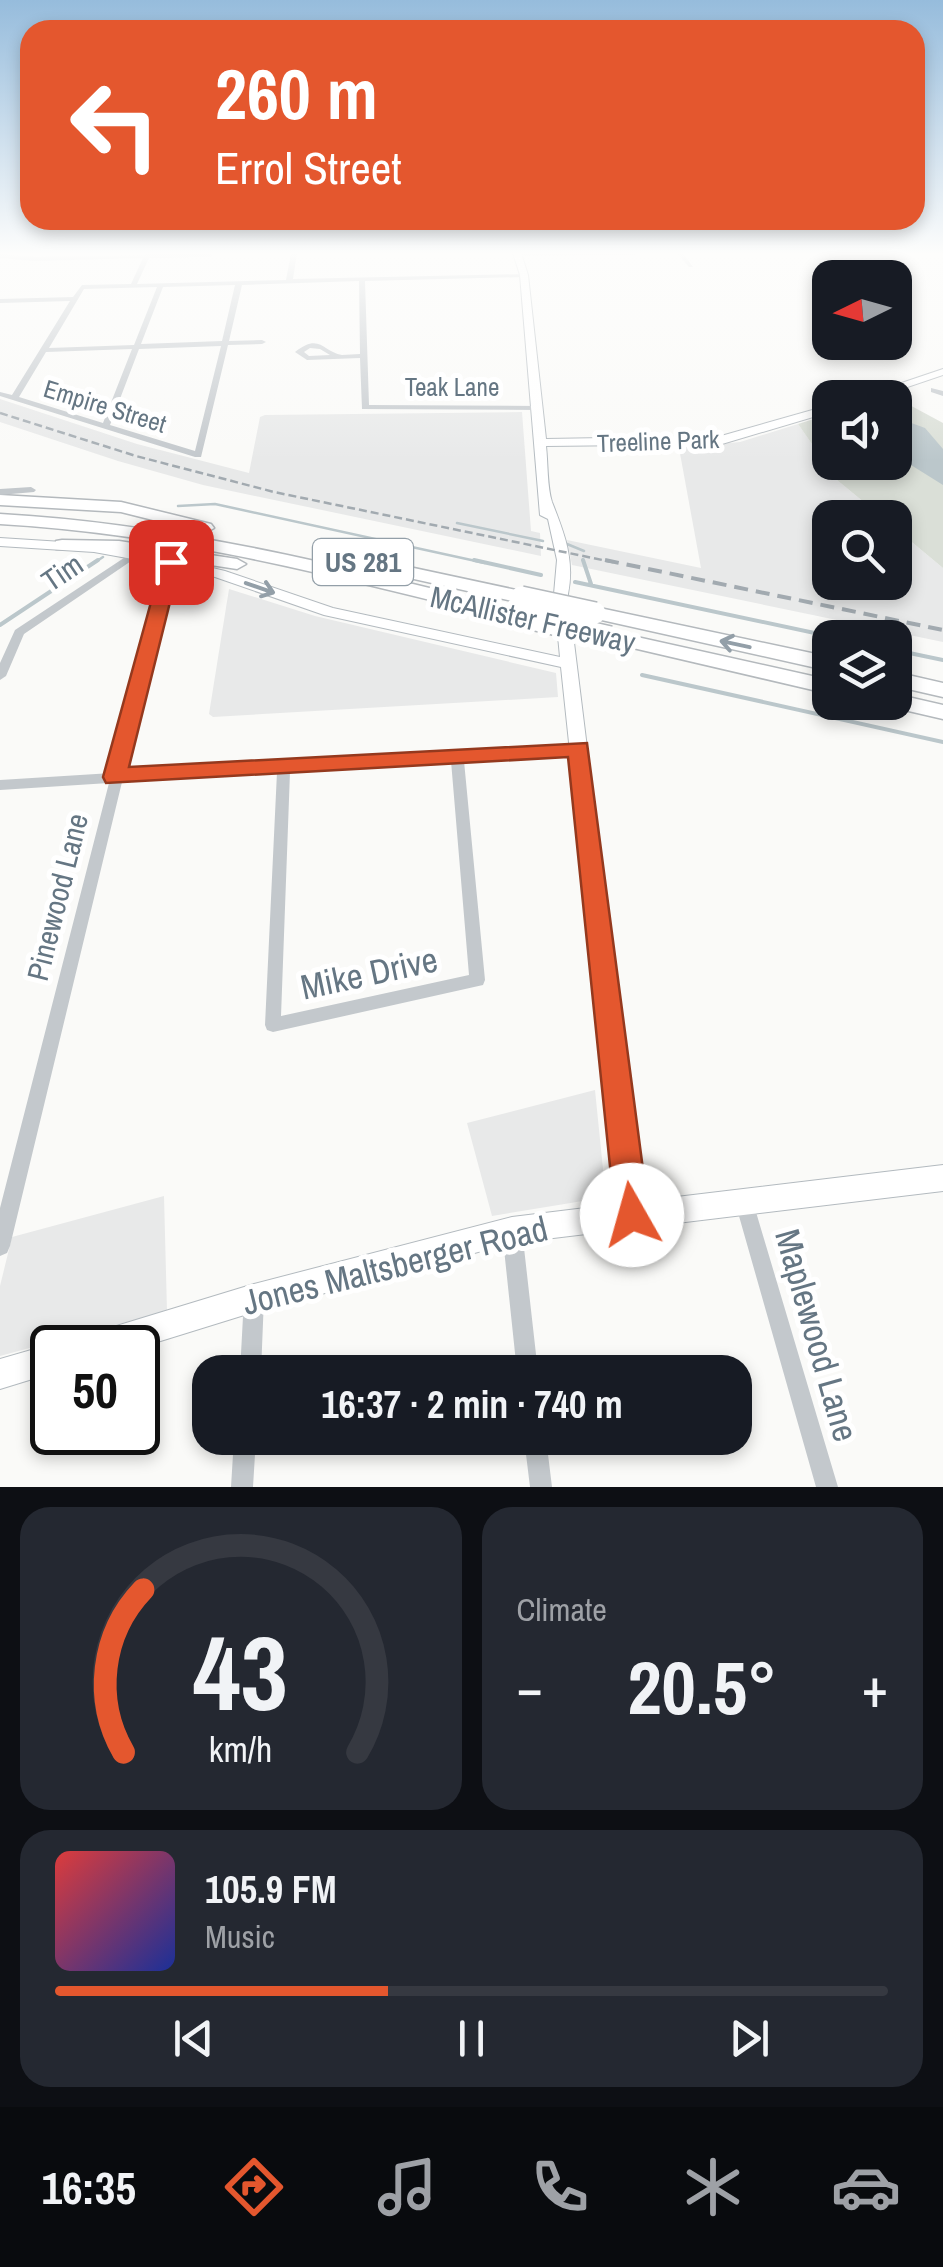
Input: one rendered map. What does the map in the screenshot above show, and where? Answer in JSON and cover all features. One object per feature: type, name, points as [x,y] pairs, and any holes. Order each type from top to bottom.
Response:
[{"type":"highway","points":[[0,500],[120,508],[205,528]]},
{"type":"highway","name":"McAllister Freeway","points":[[0,510],[128,515],[205,528],[522,607],[610,637],[812,683]]},
{"type":"highway","name":"McAllister Freeway","points":[[0,522],[126,534],[287,560],[522,607],[595,613],[812,660]]},
{"type":"highway","points":[[62,545],[119,546],[209,558],[522,607]]},
{"type":"highway","points":[[912,683],[943,690]]},
{"type":"highway","points":[[912,705],[943,712]]},
{"type":"main road","points":[[529,322],[549,505],[546,522],[552,580],[561,594],[632,1215]]},
{"type":"main road","points":[[912,382],[943,372]]},
{"type":"main road","name":"Treeline Park","points":[[542,443],[722,440],[812,413]]},
{"type":"main road","points":[[0,542],[134,554],[220,574],[330,612],[569,664]]},
{"type":"main road","name":"Jones Maltsberger Road","points":[[160,1327],[512,1230],[943,1178]]},
{"type":"main road","points":[[0,1374],[30,1365]]},
{"type":"street","points":[[14,399],[62,322]]},
{"type":"street","points":[[104,427],[146,322]]},
{"type":"street","points":[[225,343],[230,322]]},
{"type":"street","points":[[335,356],[364,356],[363,322]]},
{"type":"street","points":[[46,350],[262,342]]},
{"type":"street","name":"Empire Street","points":[[0,394],[198,455],[225,343]]},
{"type":"street","name":"Teak Lane","points":[[364,356],[364,408],[538,408]]},
{"type":"street","points":[[0,492],[31,490]]},
{"type":"street","name":"Tim","points":[[0,676],[19,632],[134,554]]},
{"type":"street","name":"Pinewood Lane","points":[[0,1246],[171,562]]},
{"type":"street","points":[[0,786],[579,749]]},
{"type":"street","name":"Mike Drive","points":[[284,766],[274,1025],[477,980],[457,756]]},
{"type":"street","name":"Maplewood Lane","points":[[744,1202],[827,1487]]},
{"type":"street","points":[[512,1230],[526,1355]]},
{"type":"street","points":[[251,1355],[254,1298]]},
{"type":"street","points":[[242,1487],[245,1455]]},
{"type":"street","points":[[537,1455],[541,1487]]},
{"type":"shaded area","points":[[0,399],[137,444],[249,473],[260,417],[265,415],[522,412],[531,531],[540,533],[541,556],[203,485],[118,461],[0,422]]},
{"type":"shaded area","points":[[912,406],[943,423],[943,568],[912,542],[912,500],[861,500],[837,480],[912,480]]},
{"type":"shaded area","points":[[812,420],[812,444],[798,424]]},
{"type":"shaded area","points":[[912,423],[925,428],[943,449],[943,485],[912,466]]},
{"type":"shaded area","points":[[798,424],[812,444],[812,480],[837,480],[861,500],[812,500],[812,600],[912,600],[912,542],[943,568],[943,642],[912,636],[912,620],[837,620],[572,565],[567,540],[701,568],[679,448],[740,442]]},
{"type":"shaded area","points":[[229,589],[315,616],[556,673],[558,697],[213,717],[209,714]]},
{"type":"shaded area","points":[[595,1090],[604,1179],[601,1198],[492,1216],[467,1123]]},
{"type":"shaded area","points":[[164,1196],[167,1311],[115,1325],[30,1325],[30,1348],[0,1356],[0,1286],[12,1237]]},
{"type":"waterway","points":[[178,506],[215,504],[485,563]]},
{"type":"waterway","points":[[457,523],[543,541]]},
{"type":"waterway","points":[[567,544],[584,551]]},
{"type":"waterway","points":[[94,563],[103,557]]},
{"type":"waterway","points":[[0,625],[98,560]]},
{"type":"waterway","points":[[474,560],[541,575]]},
{"type":"waterway","points":[[583,560],[591,584]]},
{"type":"waterway","points":[[575,582],[812,632]]},
{"type":"waterway","points":[[912,654],[943,660]]},
{"type":"waterway","points":[[642,675],[943,742]]},
{"type":"railway","points":[[0,413],[136,456],[274,492],[617,563]]},
{"type":"railway","points":[[605,560],[943,630]]},
{"type":"route","points":[[171,562],[115,777],[579,749],[632,1215]]}]
